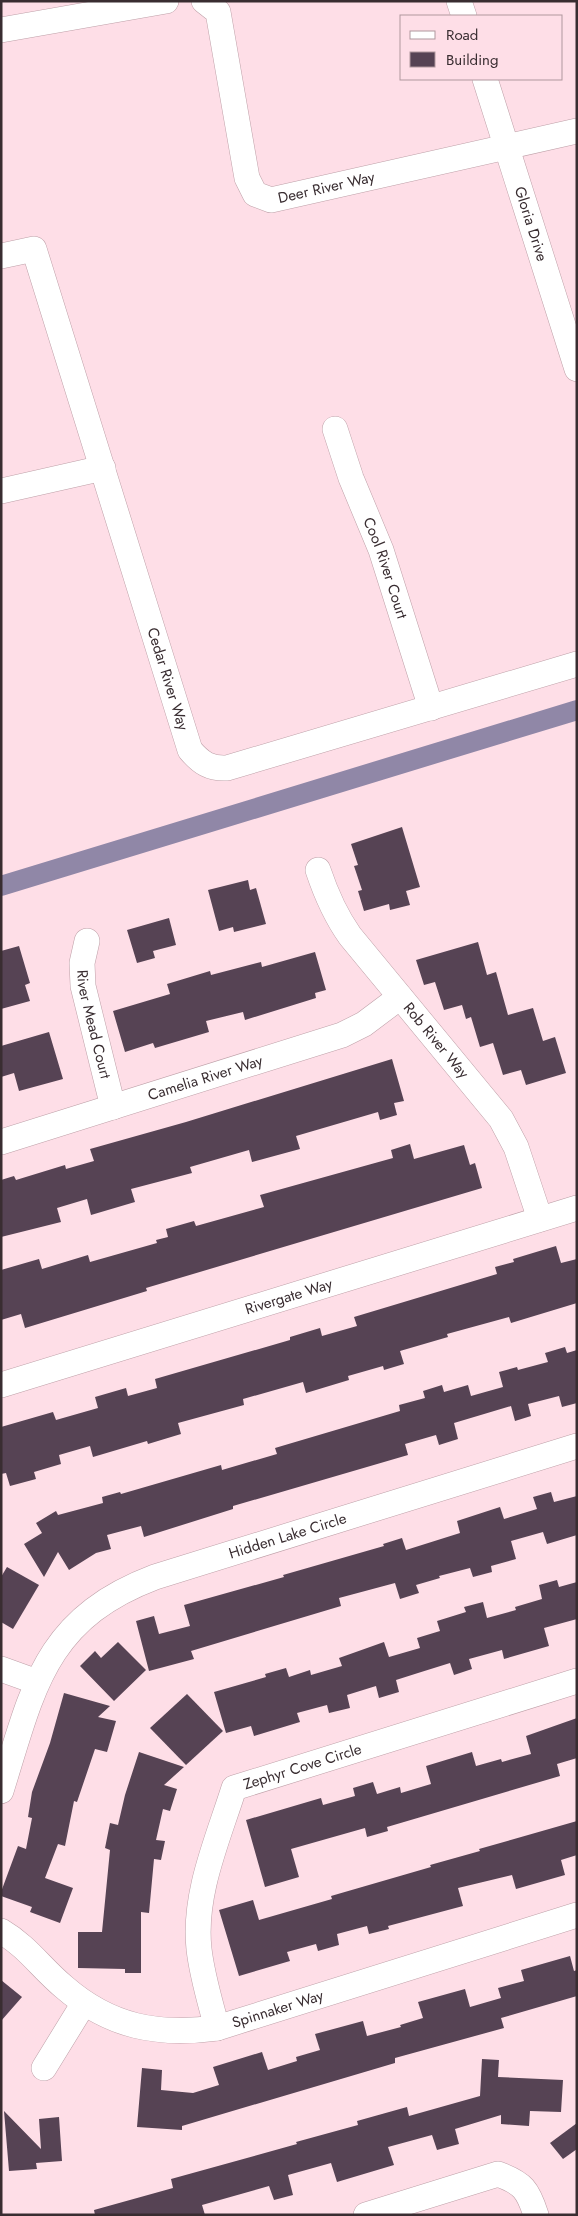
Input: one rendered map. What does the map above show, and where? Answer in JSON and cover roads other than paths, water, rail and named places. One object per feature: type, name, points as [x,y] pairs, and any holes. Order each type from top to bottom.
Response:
[{"type":"street","points":[[1,30],[166,1]]},
{"type":"street","name":"Deer River Way","points":[[204,1],[218,12],[247,178],[255,194],[271,200],[577,131]]},
{"type":"street","points":[[460,1],[464,15]]},
{"type":"street","name":"Gloria Drive","points":[[485,80],[576,366]]},
{"type":"street","name":"Cedar River Way","points":[[1,256],[34,249],[190,750],[199,761],[209,766],[228,768],[577,664]]},
{"type":"street","name":"Cool River Court","points":[[335,429],[351,478],[381,550],[431,708]]},
{"type":"street","points":[[1,491],[103,468]]},
{"type":"street","name":"Rob River Way","points":[[318,870],[326,895],[338,919],[501,1119],[516,1147],[540,1219]]},
{"type":"street","name":"River Mead Court","points":[[87,941],[82,962],[83,986],[113,1107]]},
{"type":"street","name":"Camelia River Way","points":[[1,1142],[342,1035],[364,1024],[400,996]]},
{"type":"street","name":"Rivergate Way","points":[[1,1385],[577,1208]]},
{"type":"street","name":"Hidden Lake Circle","points":[[1,1791],[37,1682],[62,1640],[82,1618],[106,1600],[133,1585],[577,1446]]},
{"type":"street","points":[[1,1669],[37,1682]]},
{"type":"street","name":"Zephyr Cove Circle","points":[[217,2028],[202,1977],[198,1947],[199,1915],[204,1884],[234,1788],[577,1681]]},
{"type":"street","name":"Spinnaker Way","points":[[1,1931],[33,1955],[62,1986],[84,2004],[130,2025],[158,2031],[188,2032],[217,2028],[577,1915]]},
{"type":"street","points":[[44,2068],[84,2004]]},
{"type":"street","points":[[366,2215],[498,2174],[516,2180],[529,2193],[536,2215]]},
{"type":"waterway","points":[[1,886],[577,710]]}]
